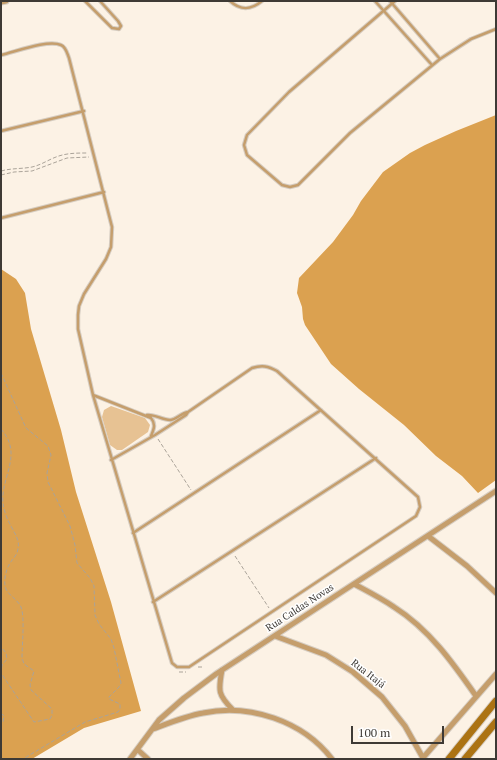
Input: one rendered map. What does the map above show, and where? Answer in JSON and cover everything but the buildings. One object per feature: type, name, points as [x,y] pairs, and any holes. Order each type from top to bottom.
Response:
[{"type":"street","points":[[1,2],[6,1]]},
{"type":"street","name":"Rua Caldas Novas","points":[[130,759],[159,720],[184,698],[222,670],[496,491]]},
{"type":"street","points":[[428,536],[467,566],[496,593]]},
{"type":"street","points":[[354,584],[395,607],[422,629],[453,662],[476,696]]},
{"type":"street","name":"Rua Itajá","points":[[275,636],[326,655],[353,672],[382,697],[405,726],[423,758]]},
{"type":"street","points":[[222,670],[219,686],[222,700],[234,710]]},
{"type":"street","points":[[423,758],[496,674]]},
{"type":"street","points":[[449,759],[496,702]]},
{"type":"street","points":[[152,729],[203,712],[234,710],[267,715],[298,728],[325,749],[332,759]]},
{"type":"street","points":[[465,759],[496,722]]},
{"type":"street","points":[[138,750],[148,759]]},
{"type":"lane","points":[[85,1],[112,28],[119,29],[121,26],[118,21],[100,1]]},
{"type":"lane","points":[[230,1],[236,6],[242,8],[250,8],[262,1]]},
{"type":"lane","points":[[375,1],[432,65]]},
{"type":"lane","points":[[440,59],[392,2],[289,92],[247,135],[244,144],[248,155],[282,185],[290,187],[298,185],[350,133],[432,65],[471,39],[496,29]]},
{"type":"lane","points":[[1,55],[42,44],[54,43],[61,45],[66,49],[84,111],[112,226],[111,247],[106,259],[84,294],[79,306],[78,329],[93,395],[111,460],[172,663],[177,667],[189,667],[416,516],[420,507],[418,497],[277,371],[270,367],[261,366],[252,368],[188,412],[170,420],[151,414],[147,415]]},
{"type":"lane","points":[[1,132],[84,111]]},
{"type":"lane","points":[[1,218],[104,192]]},
{"type":"lane","points":[[93,395],[147,415],[154,422],[154,430],[151,436]]},
{"type":"lane","points":[[133,533],[321,410]]},
{"type":"lane","points":[[111,460],[155,435],[186,415],[188,412]]},
{"type":"lane","points":[[154,602],[376,458]]},
{"type":"path","points":[[1,171],[14,168],[31,167],[66,154],[95,155]]},
{"type":"path","points":[[1,176],[14,172],[26,172],[38,169],[57,160],[95,155]]},
{"type":"path","points":[[1,373],[26,428],[48,446],[52,455],[47,473],[48,482],[70,526],[75,545],[77,563],[90,578],[94,586],[95,615],[114,648],[121,683],[120,687],[109,697],[120,704],[120,709],[118,712],[84,722],[22,759]]},
{"type":"path","points":[[1,429],[7,437],[10,446],[10,466],[4,485],[3,504],[8,522],[18,539],[18,549],[8,566],[4,585],[9,594],[16,599],[21,607],[23,617],[22,658],[24,664],[34,671],[30,685],[31,690],[52,709],[50,719],[34,722],[1,673],[2,665],[7,659],[6,653],[1,647]]},
{"type":"path","points":[[155,435],[193,494]]},
{"type":"path","points":[[232,551],[271,612]]},
{"type":"path","points":[[1,713],[4,716],[3,722],[1,722]]},
{"type":"shaded area","points":[[496,115],[496,480],[478,493],[462,476],[436,456],[404,425],[359,389],[331,364],[305,325],[302,307],[297,293],[299,278],[333,242],[383,172],[410,153],[425,145]]},
{"type":"shaded area","points":[[1,269],[16,279],[25,293],[31,329],[61,430],[76,492],[111,602],[141,711],[84,728],[32,759],[1,759]]},
{"type":"shaded area","points":[[111,406],[145,418],[150,425],[148,432],[122,450],[117,450],[110,445],[102,417],[104,410]]}]
